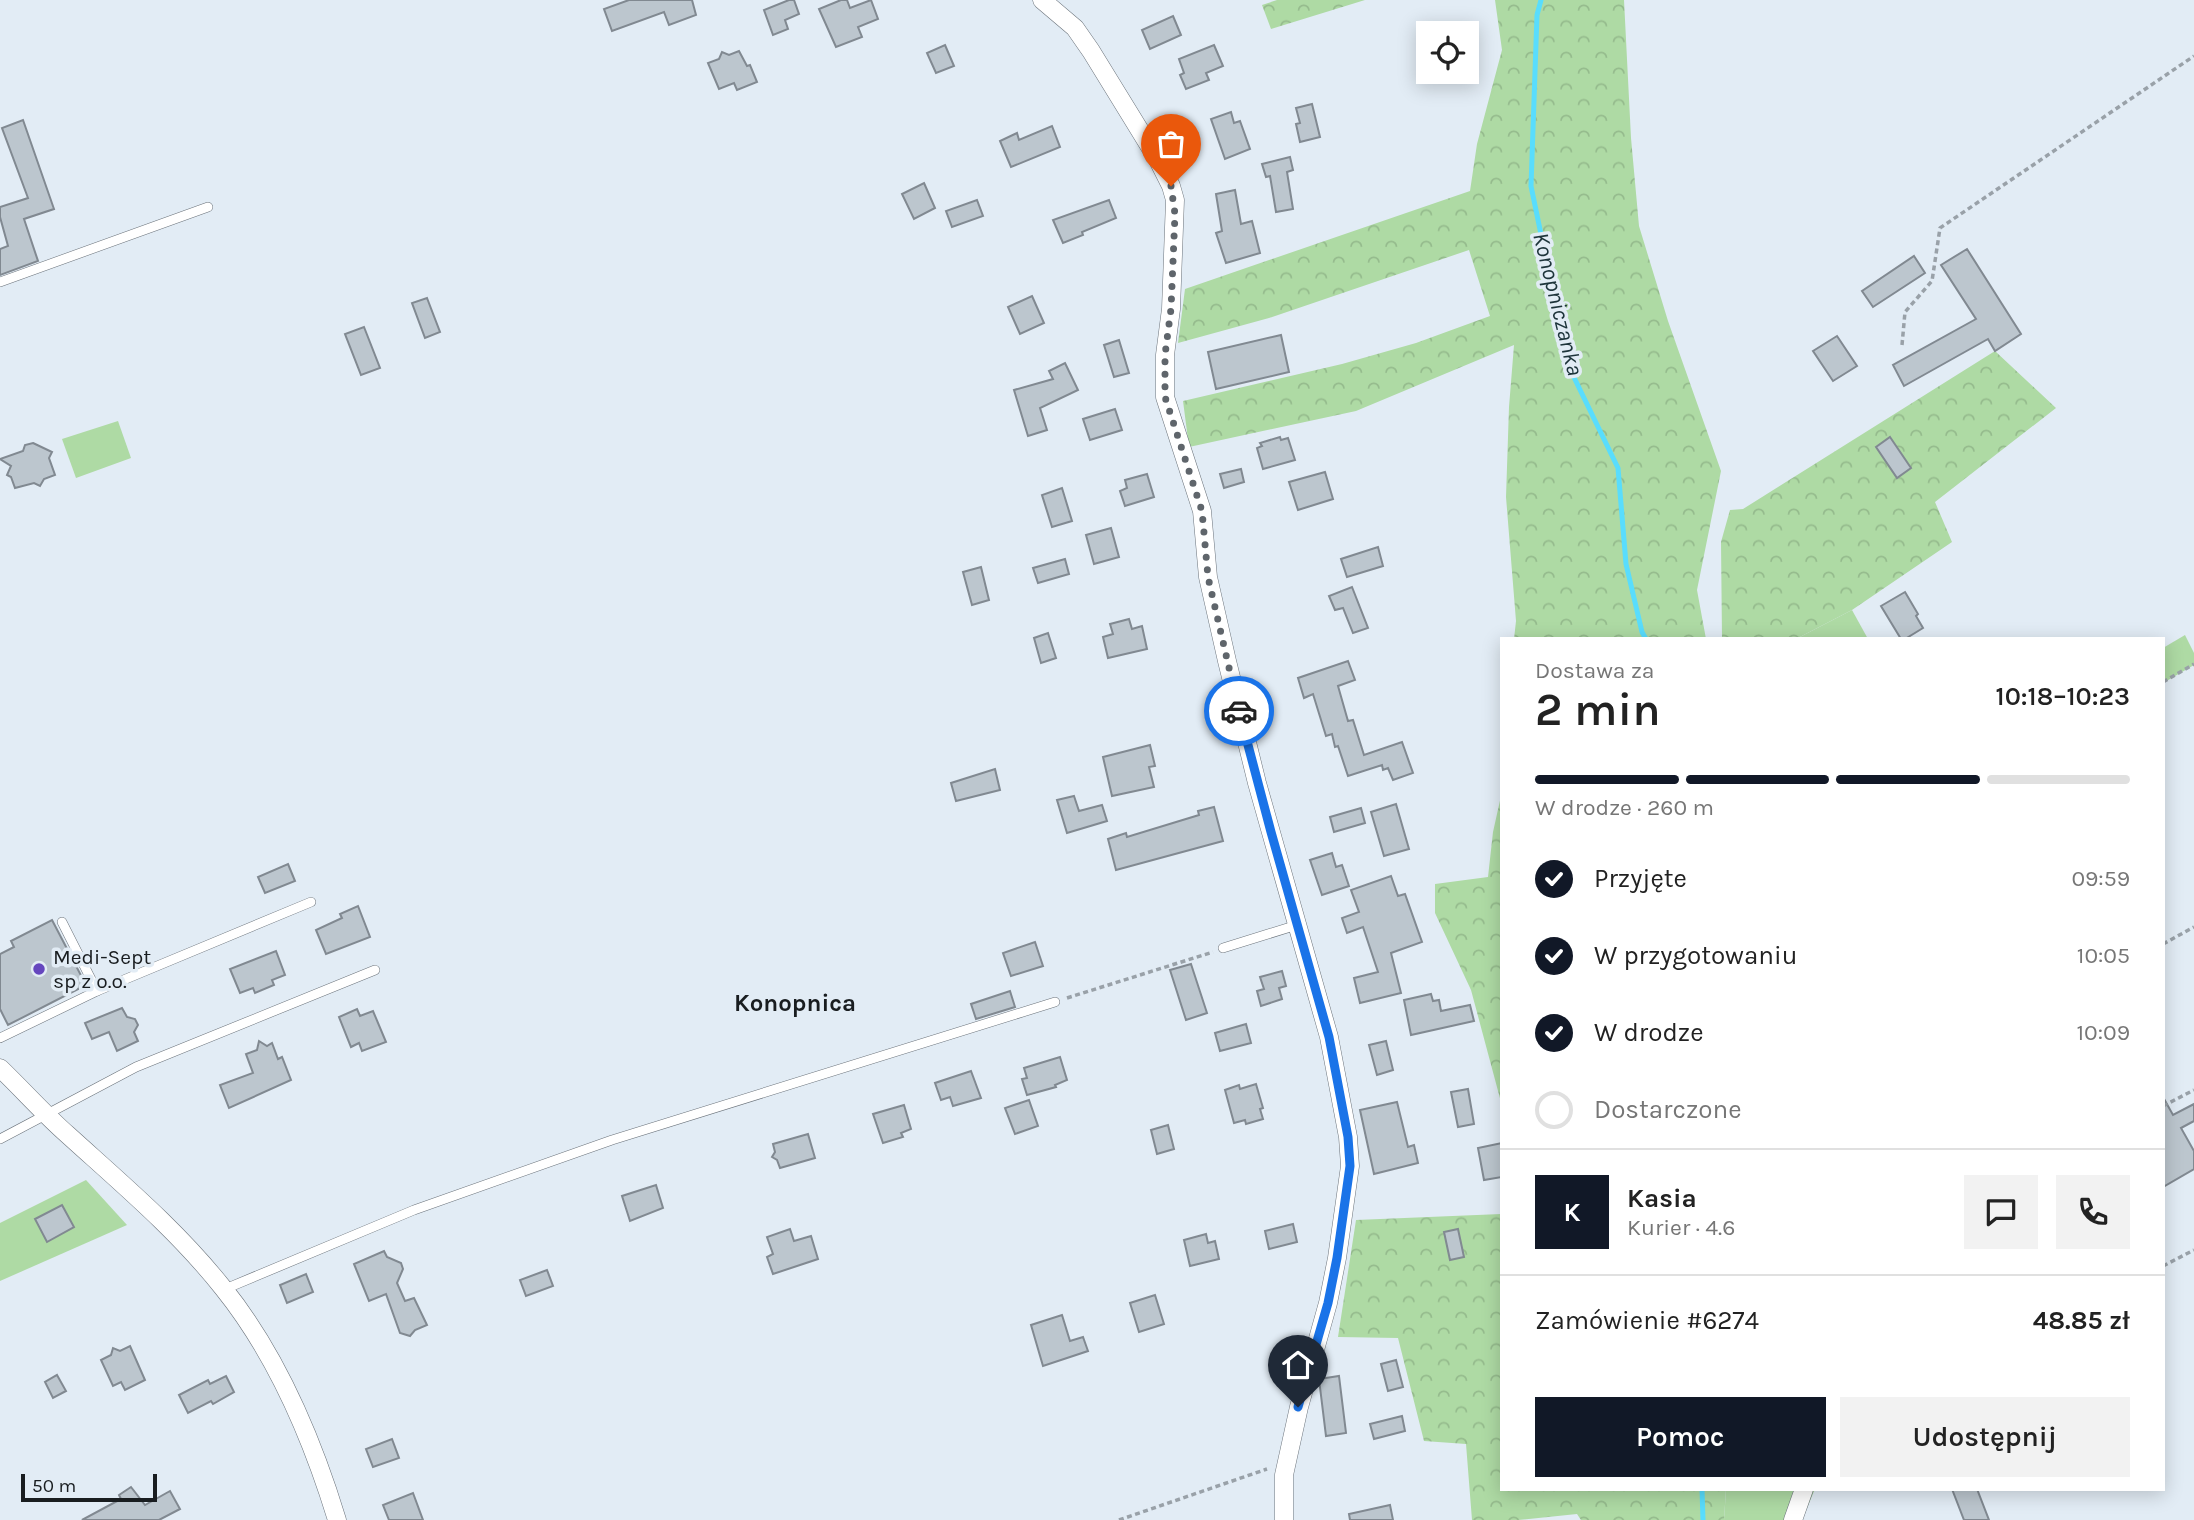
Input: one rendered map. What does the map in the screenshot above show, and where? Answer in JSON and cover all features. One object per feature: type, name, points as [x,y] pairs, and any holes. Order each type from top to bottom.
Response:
[{"type":"street","points":[[1042,0],[1075,28],[1091,51],[1138,124],[1171,186],[1175,214],[1171,309],[1165,355],[1165,397],[1202,511],[1208,577],[1227,661],[1257,783],[1329,1037],[1348,1137],[1350,1166],[1346,1204],[1328,1303],[1298,1407],[1286,1466],[1284,1520]]},
{"type":"street","points":[[0,1068],[46,1114],[138,1196],[198,1257],[225,1289],[276,1368],[321,1468],[337,1520]]},
{"type":"street","points":[[1793,1520],[1803,1491]]},
{"type":"lane","points":[[0,282],[208,207]]},
{"type":"lane","points":[[0,1038],[97,992],[311,901]]},
{"type":"lane","points":[[62,922],[97,992]]},
{"type":"lane","points":[[1223,948],[1297,925]]},
{"type":"lane","points":[[0,1139],[136,1067],[375,970]]},
{"type":"lane","points":[[225,1289],[414,1210],[612,1140],[1055,1002]]},
{"type":"path","points":[[1902,345],[1905,312],[1932,281],[1940,228],[2194,56]]},
{"type":"path","points":[[2165,681],[2194,664]]},
{"type":"path","points":[[2165,943],[2194,927]]},
{"type":"path","points":[[1055,1002],[1223,948]]},
{"type":"path","points":[[2165,1105],[2194,1090]]},
{"type":"path","points":[[2165,1265],[2194,1250]]},
{"type":"path","points":[[1119,1520],[1277,1466],[1286,1466]]},
{"type":"green space","points":[[1277,0],[1365,0],[1271,29],[1262,5]]},
{"type":"green space","points":[[1495,0],[1624,0],[1631,138],[1639,226],[1668,321],[1721,471],[1697,590],[1706,637],[1514,637],[1516,621],[1506,497],[1514,345],[1356,411],[1189,447],[1183,401],[1342,364],[1416,343],[1490,316],[1469,250],[1269,318],[1178,343],[1185,289],[1470,191],[1477,144],[1502,50]]},
{"type":"green space","points":[[1995,351],[2056,408],[1935,502],[1952,542],[1852,610],[1800,637],[1722,637],[1721,542],[1730,510],[1743,509]]},
{"type":"green space","points":[[118,421],[131,458],[76,478],[62,439]]},
{"type":"green space","points":[[1852,610],[1867,637],[1800,637]]},
{"type":"green space","points":[[2185,635],[2194,653],[2194,665],[2165,682],[2165,647]]},
{"type":"green space","points":[[1500,800],[1500,1098],[1471,990],[1435,913],[1435,884],[1488,877]]},
{"type":"green space","points":[[86,1180],[127,1225],[0,1281],[0,1223]]},
{"type":"green space","points":[[1500,1214],[1500,1491],[1726,1491],[1724,1520],[1581,1520],[1577,1514],[1518,1520],[1472,1520],[1466,1444],[1424,1441],[1398,1338],[1338,1337],[1356,1220]]},
{"type":"green space","points":[[1726,1491],[1814,1491],[1802,1520],[1724,1520]]},
{"type":"building","points":[[629,0],[692,0],[696,15],[669,25],[664,12],[612,31],[604,9]]},
{"type":"building","points":[[794,0],[799,14],[785,20],[788,29],[773,35],[764,10]]},
{"type":"building","points":[[847,0],[850,8],[871,0],[878,19],[858,27],[862,37],[836,47],[819,9]]},
{"type":"building","points":[[1173,16],[1181,35],[1150,49],[1142,30]]},
{"type":"building","points":[[945,45],[954,66],[936,73],[927,53]]},
{"type":"building","points":[[1214,45],[1223,66],[1206,73],[1209,80],[1186,89],[1180,75],[1184,73],[1179,59]]},
{"type":"building","points":[[739,51],[747,66],[750,65],[757,82],[737,90],[734,83],[719,89],[708,63],[719,59],[722,52],[729,55]]},
{"type":"building","points":[[1312,104],[1320,137],[1300,142],[1296,124],[1300,123],[1296,108]]},
{"type":"building","points":[[1231,112],[1234,123],[1240,121],[1250,149],[1225,159],[1211,119]]},
{"type":"building","points":[[23,120],[54,209],[24,219],[38,261],[0,275],[0,249],[8,246],[0,207],[28,198],[2,128]]},
{"type":"building","points":[[1052,126],[1060,147],[1011,167],[1000,141],[1017,133],[1019,140]]},
{"type":"building","points":[[1290,157],[1293,170],[1287,172],[1293,209],[1276,212],[1270,176],[1266,177],[1262,164]]},
{"type":"building","points":[[924,183],[935,208],[914,219],[902,194]]},
{"type":"building","points":[[1235,190],[1241,224],[1252,221],[1260,253],[1226,263],[1216,233],[1222,231],[1216,194]]},
{"type":"building","points":[[977,200],[983,216],[952,227],[946,211]]},
{"type":"building","points":[[1109,200],[1116,218],[1063,243],[1053,220]]},
{"type":"building","points":[[1967,249],[2021,334],[1995,351],[1988,339],[1904,386],[1893,365],[1976,319],[1941,265]]},
{"type":"building","points":[[1914,256],[1925,273],[1873,307],[1862,291]]},
{"type":"building","points":[[1032,296],[1044,323],[1020,334],[1008,307]]},
{"type":"building","points":[[427,298],[440,332],[425,338],[412,303]]},
{"type":"building","points":[[364,327],[380,368],[361,375],[345,334]]},
{"type":"building","points":[[1281,335],[1289,372],[1216,389],[1208,352]]},
{"type":"building","points":[[1837,336],[1857,366],[1833,381],[1813,351]]},
{"type":"building","points":[[1119,340],[1129,373],[1114,377],[1104,345]]},
{"type":"building","points":[[1065,363],[1078,390],[1040,408],[1047,430],[1028,436],[1014,390],[1053,379],[1049,371]]},
{"type":"building","points":[[1115,409],[1122,430],[1090,440],[1083,419]]},
{"type":"building","points":[[1280,437],[1281,440],[1288,438],[1295,460],[1263,469],[1257,448],[1262,446],[1260,443]]},
{"type":"building","points":[[1890,437],[1911,468],[1897,478],[1876,447]]},
{"type":"building","points":[[33,443],[52,452],[49,458],[55,475],[44,479],[40,486],[34,483],[15,488],[11,477],[7,475],[11,466],[0,459],[23,451],[25,445]]},
{"type":"building","points":[[1241,469],[1244,482],[1224,488],[1220,474]]},
{"type":"building","points":[[1325,472],[1333,499],[1298,510],[1289,482]]},
{"type":"building","points":[[1147,474],[1154,497],[1125,506],[1120,491],[1127,488],[1125,480]]},
{"type":"building","points":[[1062,488],[1072,521],[1052,527],[1042,495]]},
{"type":"building","points":[[1111,528],[1119,557],[1094,564],[1086,535]]},
{"type":"building","points":[[1378,547],[1383,566],[1347,577],[1341,559]]},
{"type":"building","points":[[1065,559],[1069,574],[1038,583],[1033,568]]},
{"type":"building","points":[[981,567],[989,600],[972,605],[963,572]]},
{"type":"building","points":[[1352,587],[1368,628],[1353,633],[1343,608],[1335,610],[1329,596]]},
{"type":"building","points":[[1905,592],[1923,628],[1908,637],[1900,637],[1881,606]]},
{"type":"building","points":[[1129,619],[1132,629],[1142,626],[1147,649],[1108,658],[1103,637],[1113,634],[1110,624]]},
{"type":"building","points":[[1048,633],[1056,658],[1041,663],[1034,638]]},
{"type":"building","points":[[1348,661],[1355,680],[1338,686],[1348,721],[1353,720],[1364,755],[1402,742],[1413,773],[1393,780],[1388,768],[1383,770],[1382,765],[1348,776],[1332,734],[1326,736],[1313,694],[1304,698],[1298,678]]},
{"type":"building","points":[[1150,745],[1155,766],[1149,767],[1154,787],[1112,796],[1103,757]]},
{"type":"building","points":[[995,769],[1000,790],[956,801],[951,783]]},
{"type":"building","points":[[1074,796],[1079,811],[1102,805],[1107,821],[1067,833],[1057,800]]},
{"type":"building","points":[[1396,804],[1409,849],[1384,856],[1371,812]]},
{"type":"building","points":[[1214,807],[1223,841],[1116,870],[1108,839],[1126,833],[1127,837],[1199,815],[1198,811]]},
{"type":"building","points":[[1361,808],[1365,823],[1334,832],[1330,817]]},
{"type":"building","points":[[1332,853],[1336,867],[1342,865],[1349,886],[1322,895],[1310,860]]},
{"type":"building","points":[[288,864],[295,881],[265,893],[258,877]]},
{"type":"building","points":[[1391,876],[1398,896],[1405,894],[1422,942],[1391,953],[1401,993],[1360,1003],[1354,978],[1378,972],[1363,927],[1347,933],[1342,918],[1359,912],[1351,890]]},
{"type":"building","points":[[358,906],[370,937],[326,954],[316,930],[342,918],[340,914]]},
{"type":"building","name":"Medi-Sept sp z o.o.","points":[[52,920],[86,985],[8,1025],[0,1009],[0,954],[14,947],[11,941]]},
{"type":"building","points":[[1035,942],[1043,966],[1011,976],[1003,953]]},
{"type":"building","points":[[276,951],[285,975],[272,980],[274,985],[255,993],[253,988],[240,993],[230,969]]},
{"type":"building","points":[[1191,964],[1207,1013],[1186,1020],[1170,970]]},
{"type":"building","points":[[1282,971],[1286,986],[1279,988],[1282,999],[1261,1006],[1257,991],[1264,989],[1260,977]]},
{"type":"building","points":[[1010,991],[1015,1007],[976,1019],[971,1004]]},
{"type":"building","points":[[1431,994],[1433,1001],[1439,1000],[1441,1011],[1470,1005],[1474,1021],[1411,1035],[1404,1000]]},
{"type":"building","points":[[122,1008],[127,1017],[135,1019],[138,1025],[134,1032],[138,1041],[117,1051],[109,1032],[92,1039],[85,1023]]},
{"type":"building","points":[[357,1009],[360,1016],[373,1011],[386,1042],[362,1051],[359,1043],[351,1047],[339,1017]]},
{"type":"building","points":[[1246,1024],[1251,1043],[1220,1051],[1215,1033]]},
{"type":"building","points":[[259,1041],[267,1046],[272,1043],[278,1059],[282,1057],[291,1080],[229,1108],[220,1085],[253,1073],[246,1054],[257,1050]]},
{"type":"building","points":[[1386,1041],[1393,1070],[1377,1075],[1369,1045]]},
{"type":"building","points":[[1060,1057],[1067,1080],[1055,1085],[1056,1087],[1027,1095],[1022,1079],[1027,1078],[1024,1068]]},
{"type":"building","points":[[971,1071],[981,1098],[953,1106],[950,1097],[941,1100],[935,1083]]},
{"type":"building","points":[[1256,1084],[1263,1108],[1260,1109],[1263,1119],[1246,1124],[1245,1120],[1234,1123],[1225,1090],[1239,1085],[1240,1089]]},
{"type":"building","points":[[1468,1089],[1474,1124],[1458,1127],[1451,1092]]},
{"type":"building","points":[[1029,1100],[1038,1126],[1015,1134],[1005,1108]]},
{"type":"building","points":[[2165,1101],[2173,1115],[2194,1104],[2194,1121],[2181,1128],[2194,1151],[2194,1169],[2165,1186]]},
{"type":"building","points":[[1397,1102],[1408,1147],[1414,1145],[1418,1163],[1374,1174],[1360,1110]]},
{"type":"building","points":[[904,1105],[911,1129],[901,1133],[903,1137],[883,1143],[873,1114]]},
{"type":"building","points":[[1168,1125],[1174,1149],[1157,1154],[1151,1130]]},
{"type":"building","points":[[808,1134],[815,1158],[780,1168],[777,1160],[772,1157],[775,1152],[773,1144]]},
{"type":"building","points":[[1500,1143],[1500,1177],[1484,1180],[1478,1148]]},
{"type":"building","points":[[656,1185],[663,1208],[630,1221],[622,1196]]},
{"type":"building","points":[[62,1205],[74,1227],[47,1242],[35,1219]]},
{"type":"building","points":[[1293,1224],[1297,1242],[1269,1249],[1265,1231]]},
{"type":"building","points":[[790,1229],[794,1241],[811,1236],[818,1259],[773,1274],[767,1257],[773,1254],[767,1237]]},
{"type":"building","points":[[1458,1229],[1464,1257],[1450,1260],[1444,1232]]},
{"type":"building","points":[[1206,1234],[1208,1243],[1215,1241],[1219,1259],[1190,1266],[1184,1240]]},
{"type":"building","points":[[384,1251],[387,1257],[401,1263],[403,1269],[397,1283],[405,1301],[414,1298],[427,1325],[415,1330],[410,1336],[400,1333],[386,1294],[369,1301],[354,1264]]},
{"type":"building","points":[[547,1270],[553,1286],[526,1296],[520,1280]]},
{"type":"building","points":[[306,1274],[313,1292],[287,1303],[280,1285]]},
{"type":"building","points":[[1155,1295],[1164,1324],[1139,1332],[1130,1303]]},
{"type":"building","points":[[1062,1315],[1070,1341],[1083,1337],[1088,1351],[1043,1366],[1031,1325]]},
{"type":"building","points":[[130,1346],[145,1380],[125,1390],[121,1382],[113,1386],[101,1360],[111,1355],[113,1348],[120,1351]]},
{"type":"building","points":[[1396,1360],[1403,1387],[1388,1391],[1381,1364]]},
{"type":"building","points":[[57,1375],[66,1391],[53,1398],[45,1382]]},
{"type":"building","points":[[226,1376],[234,1392],[213,1404],[211,1401],[188,1413],[179,1395],[208,1380],[210,1384]]},
{"type":"building","points":[[1339,1376],[1346,1433],[1326,1436],[1319,1379]]},
{"type":"building","points":[[1402,1416],[1405,1431],[1374,1439],[1370,1424]]},
{"type":"building","points":[[392,1439],[399,1458],[373,1467],[366,1449]]},
{"type":"building","points":[[131,1487],[145,1505],[170,1491],[180,1509],[159,1520],[82,1520],[121,1499],[119,1495]]},
{"type":"building","points":[[1953,1491],[1978,1491],[1989,1520],[1964,1520]]},
{"type":"building","points":[[413,1493],[423,1520],[389,1520],[383,1505]]},
{"type":"building","points":[[1390,1505],[1393,1520],[1350,1520],[1349,1514]]},
{"type":"waterway","name":"Konopniczanka","points":[[1541,0],[1537,15],[1531,186],[1568,365],[1618,468],[1626,564],[1645,637]]},
{"type":"waterway","name":"Konopniczanka","points":[[1702,1491],[1703,1520]]},
{"type":"way so far","points":[[1171,186],[1175,214],[1171,309],[1165,355],[1165,397],[1202,511],[1208,577],[1239,711]]},
{"type":"place","name":"Medi-Sept sp z o.o.","points":[[39,969]]},
{"type":"district","name":"Konopnica","points":[[795,1003]]},
{"type":"route","points":[[1239,711],[1329,1037],[1348,1137],[1348,1195],[1337,1258],[1328,1303],[1298,1407]]}]
